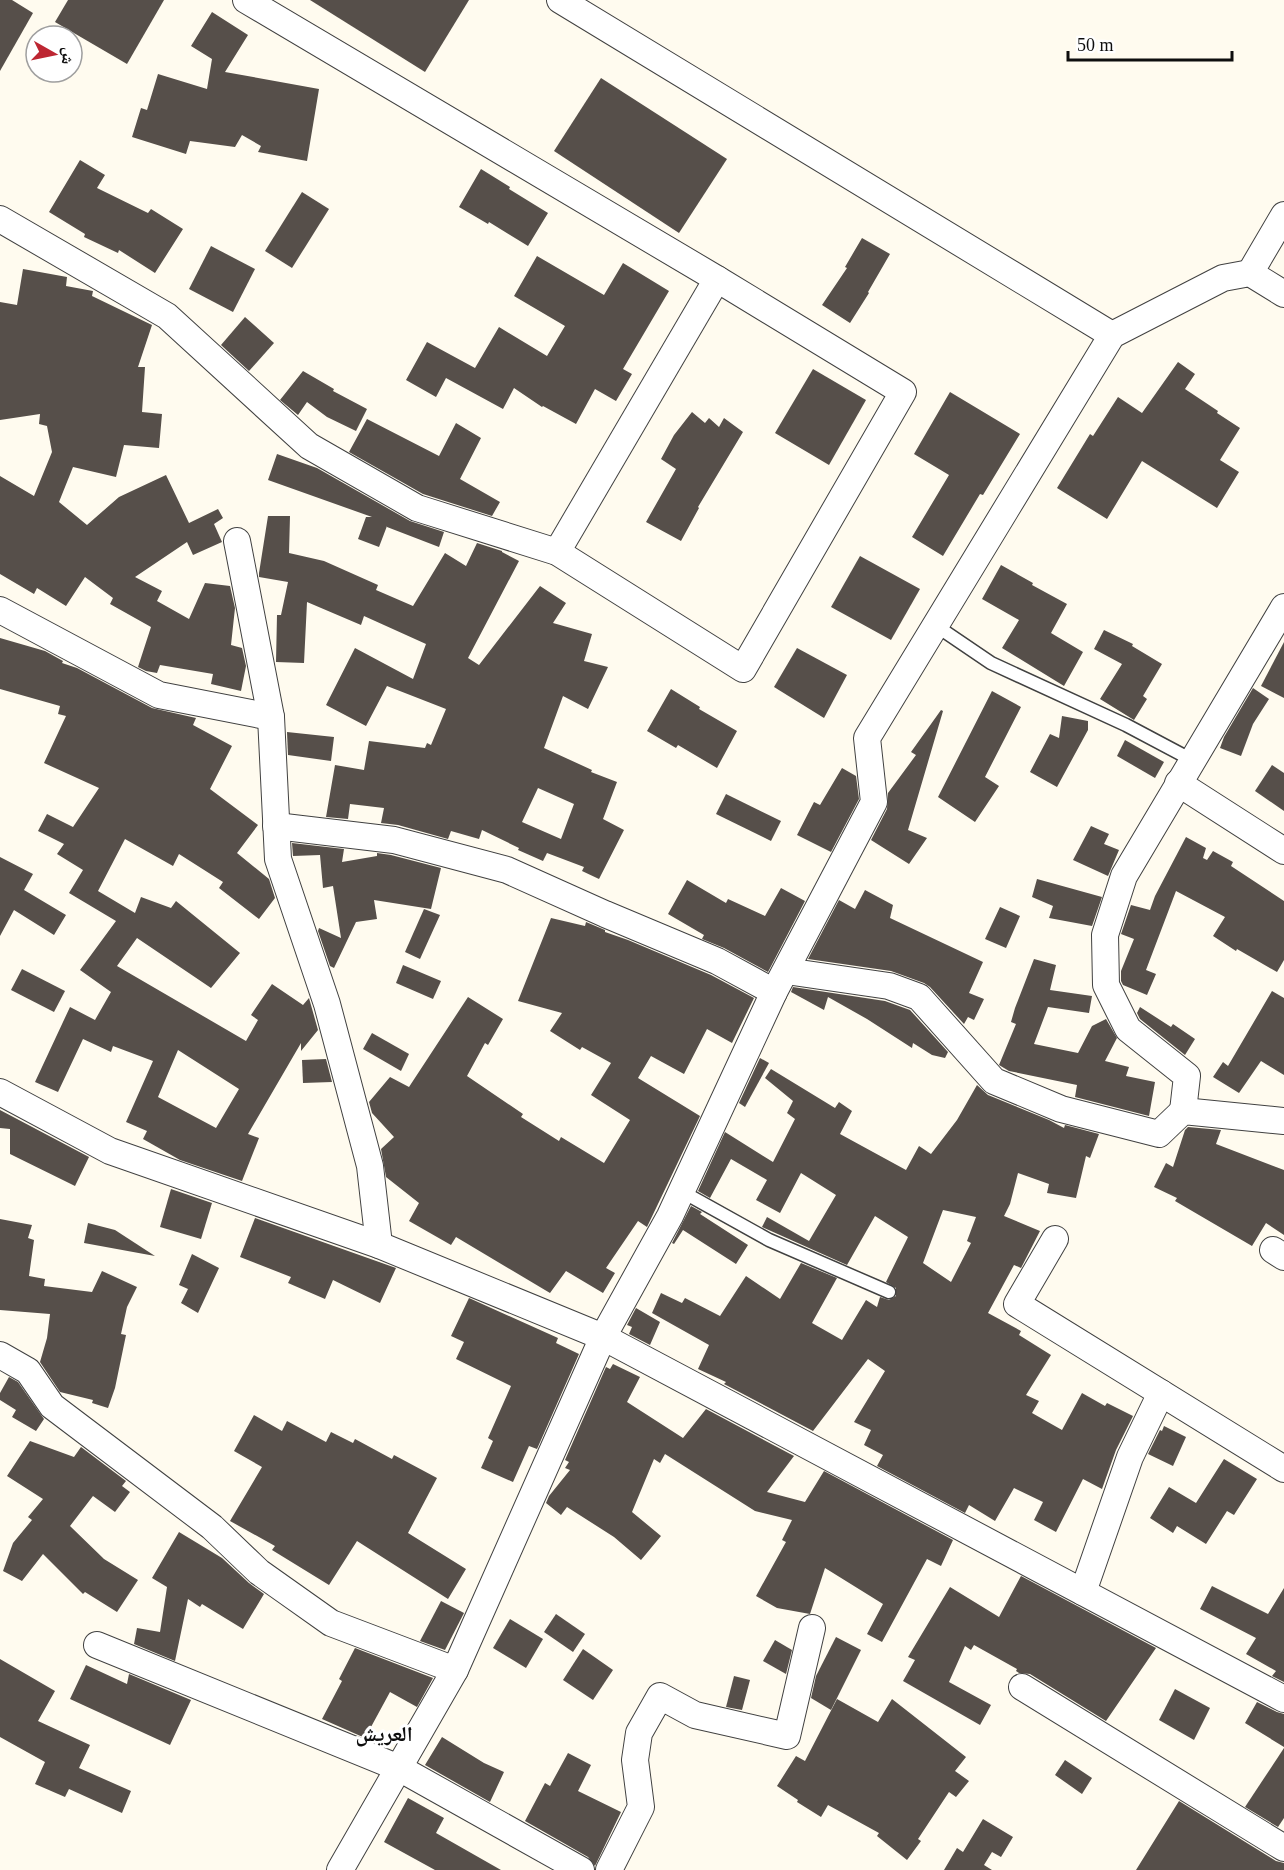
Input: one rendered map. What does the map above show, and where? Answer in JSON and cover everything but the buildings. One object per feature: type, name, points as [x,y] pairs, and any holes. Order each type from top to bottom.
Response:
[{"type":"street","points":[[0,219],[167,316],[309,446],[417,508],[557,552],[743,669],[903,392],[246,0]]},
{"type":"street","points":[[560,0],[1112,335]]},
{"type":"street","points":[[1250,273],[1284,215]]},
{"type":"street","points":[[340,1870],[455,1670],[603,1337],[670,1216],[780,981],[874,802],[867,738],[1112,335],[1223,278],[1250,273],[1284,294]]},
{"type":"street","points":[[557,552],[717,279]]},
{"type":"street","points":[[237,541],[271,717],[278,858],[327,1004],[370,1166],[379,1245]]},
{"type":"street","points":[[276,826],[393,840],[507,870],[717,961],[780,981],[889,987],[919,997],[994,1081],[1061,1109],[1159,1134],[1183,1112],[1187,1076],[1128,1029],[1106,985],[1105,935],[1124,876],[1284,607]]},
{"type":"street","points":[[0,610],[159,695],[271,717]]},
{"type":"street","points":[[1178,783],[1284,851]]},
{"type":"street","points":[[0,1092],[110,1151],[379,1245],[603,1337],[1284,1699]]},
{"type":"street","points":[[1183,1112],[1284,1121]]},
{"type":"street","points":[[1055,1239],[1017,1304],[1284,1469]]},
{"type":"street","points":[[0,1355],[28,1371],[52,1406],[212,1527],[259,1572],[332,1623],[455,1670]]},
{"type":"street","points":[[1083,1592],[1130,1456],[1161,1393]]},
{"type":"street","points":[[609,1870],[641,1808],[634,1760],[639,1733],[660,1696],[695,1715],[787,1736],[812,1628]]},
{"type":"street","points":[[97,1645],[399,1768],[581,1870]]},
{"type":"street","points":[[1022,1688],[1284,1848]]},
{"type":"lane","points":[[935,625],[991,663],[1126,725],[1192,760]]},
{"type":"lane","points":[[681,1191],[769,1240],[890,1292]]},
{"type":"district","name":"العريش","points":[[384,1734]]}]
